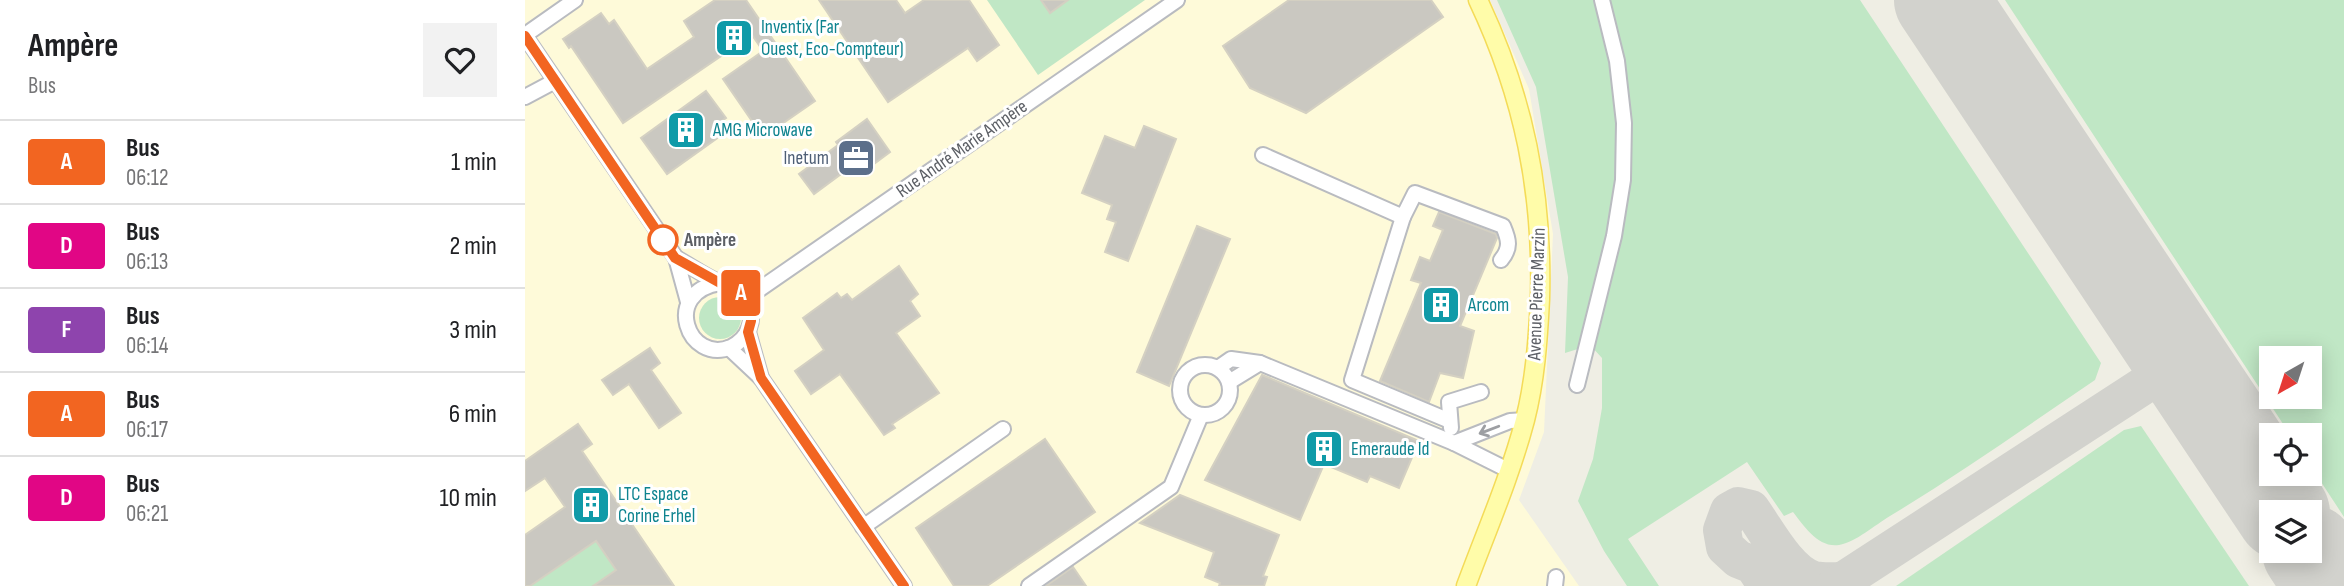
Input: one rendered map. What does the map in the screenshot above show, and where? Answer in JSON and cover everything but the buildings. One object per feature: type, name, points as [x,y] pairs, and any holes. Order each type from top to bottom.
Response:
[{"type":"main road","name":"Avenue Pierre Marzin","points":[[1466,586],[1525,420],[1539,328],[1541,244],[1533,170],[1517,100],[1506,65],[1478,0]]},
{"type":"street","points":[[575,0],[525,35],[675,258],[688,302]]},
{"type":"street","name":"Rue André Marie Ampère","points":[[747,299],[1177,0]]},
{"type":"street","points":[[1577,385],[1613,236],[1623,180],[1624,123],[1617,61],[1602,0]]},
{"type":"street","points":[[525,97],[555,80]]},
{"type":"street","points":[[1263,155],[1403,217]]},
{"type":"street","points":[[1450,421],[1352,380],[1403,217],[1415,193],[1503,226],[1509,240],[1507,253],[1501,260]]},
{"type":"street","points":[[675,258],[720,283],[730,285],[747,299],[751,309],[748,332],[740,342],[729,348],[716,349],[703,346],[694,339],[687,328],[685,316],[688,302],[696,292],[707,285],[720,283]]},
{"type":"street","points":[[748,332],[761,378]]},
{"type":"street","points":[[729,348],[761,378],[904,586]]},
{"type":"street","points":[[1218,368],[1231,359],[1260,363],[1454,443],[1508,470]]},
{"type":"street","points":[[1229,382],[1260,363]]},
{"type":"street","points":[[1211,365],[1218,368],[1229,382],[1229,399],[1225,406],[1210,415],[1193,412],[1182,400],[1181,385],[1184,377],[1195,367],[1211,365]]},
{"type":"street","points":[[1454,443],[1449,402],[1481,391]]},
{"type":"street","points":[[1029,586],[1171,487],[1201,415]]},
{"type":"street","points":[[1454,443],[1510,421],[1525,420]]},
{"type":"street","points":[[863,527],[1003,429]]},
{"type":"shaded area","points":[[525,0],[1490,0],[1529,89],[1553,234],[1544,432],[1519,500],[1579,586],[525,586]]},
{"type":"green space","points":[[987,0],[1145,0],[1038,75]]},
{"type":"green space","points":[[1497,0],[1599,0],[1618,97],[1620,171],[1599,274],[1581,348],[1565,353],[1568,277],[1536,87]]},
{"type":"green space","points":[[1605,0],[1860,0],[2101,363],[2095,380],[1942,484],[1859,537],[1839,545],[1818,540],[1793,512],[1784,516],[1747,462],[1628,539],[1659,586],[1627,586],[1604,551],[1578,501],[1593,459],[1602,408],[1602,358],[1590,345],[1626,184]]},
{"type":"green space","points":[[2005,0],[2344,0],[2344,517],[2322,483],[2322,423],[2282,423],[2274,410],[2322,410],[2322,346],[2259,346],[2259,387]]},
{"type":"green space","points":[[720,297],[735,303],[741,318],[735,333],[720,339],[705,333],[699,318],[705,303]]},
{"type":"green space","points":[[2141,426],[2249,586],[1896,586],[2124,430]]},
{"type":"green space","points":[[596,541],[616,570],[593,586],[530,586]]},
{"type":"taxiway","points":[[2149,382],[2158,368],[2161,355],[2158,325]]},
{"type":"taxiway","points":[[1835,586],[2149,382],[2166,378],[2180,379],[2206,396]]},
{"type":"taxiway","points":[[1767,586],[1753,565],[1738,559],[1725,547],[1722,530],[1729,511],[1738,506],[1751,509],[1778,550],[1804,576],[1817,581],[1843,581]]},
{"type":"runway","points":[[1941,0],[2274,500]]},
{"type":"runway","points":[[2317,563],[2332,586]]},
{"type":"bus line","name":"A","points":[[525,36],[675,258],[720,283],[730,285],[747,299],[751,309],[748,332],[761,378],[904,586]]},
{"type":"place","name":"Inventix (Far Ouest, Eco-Compteur)","points":[[734,38]]},
{"type":"place","name":"AMG Microwave","points":[[686,130]]},
{"type":"place","name":"Inetum","points":[[856,158]]},
{"type":"place","name":"Ampère","points":[[663,240]]},
{"type":"place","name":"Arcom","points":[[1441,305]]},
{"type":"place","name":"Emeraude Id","points":[[1324,449]]},
{"type":"place","name":"LTC Espace Corine Erhel","points":[[591,505]]}]
